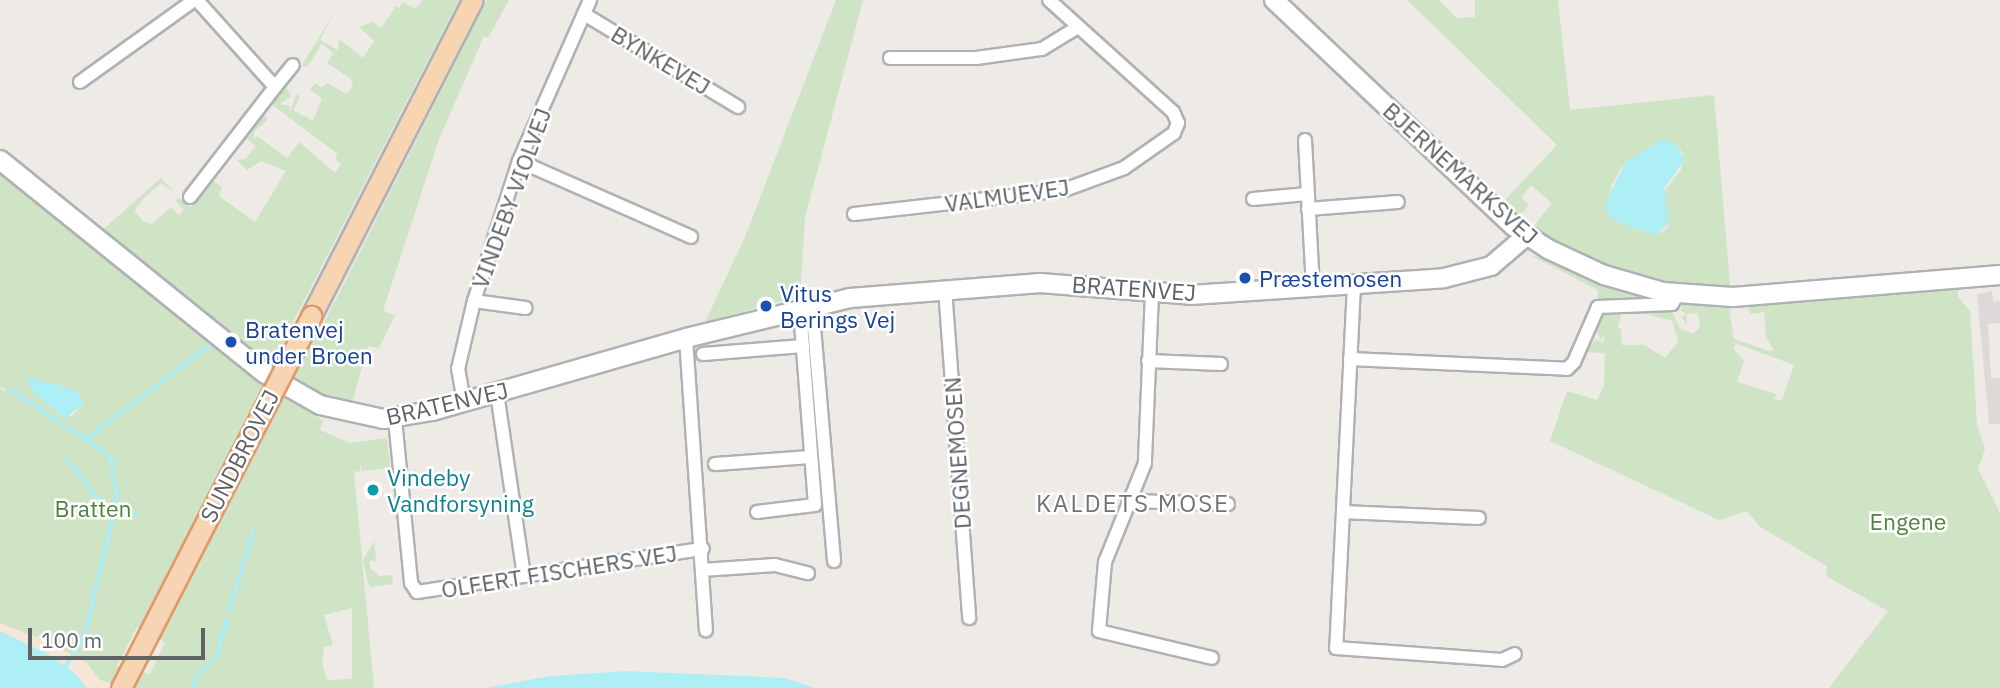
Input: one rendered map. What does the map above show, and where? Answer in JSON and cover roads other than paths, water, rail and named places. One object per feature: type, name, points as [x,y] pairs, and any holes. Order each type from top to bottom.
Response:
[{"type":"main road","name":"SUNDBROVEJ","points":[[121,688],[473,0]]},
{"type":"street","points":[[80,82],[196,0],[275,87]]},
{"type":"street","name":"VINDEBY VIOLVEJ","points":[[464,402],[458,369],[474,301],[519,161],[590,0]]},
{"type":"street","points":[[890,58],[976,58],[1042,49],[1078,27],[1049,0]]},
{"type":"street","name":"BJERNEMARKSVEJ","points":[[1274,0],[1526,236],[1604,275],[1678,294],[1763,296],[2000,275]]},
{"type":"street","name":"BYNKEVEJ","points":[[584,14],[738,107]]},
{"type":"street","name":"VALMUEVEJ","points":[[854,214],[1064,190],[1093,181],[1151,151],[1176,130],[1178,119],[1078,27]]},
{"type":"street","points":[[190,197],[293,65]]},
{"type":"street","points":[[1305,140],[1313,287]]},
{"type":"street","name":"BRATENVEJ","points":[[0,160],[264,373],[326,407],[363,417],[395,419],[806,306],[945,289],[1062,282],[1152,293],[1354,285],[1474,273],[1499,262],[1526,236]]},
{"type":"street","points":[[519,161],[691,237]]},
{"type":"street","points":[[1253,199],[1307,194]]},
{"type":"street","points":[[1308,209],[1398,202]]},
{"type":"street","points":[[1354,285],[1336,648],[1502,660],[1516,654]]},
{"type":"street","name":"DEGNEMOSEN","points":[[945,289],[969,618]]},
{"type":"street","points":[[1152,293],[1145,463],[1132,501],[1105,562],[1099,631],[1212,657]]},
{"type":"street","name":"BJERNEMARKSVEJ","points":[[1350,359],[1567,369],[1574,362],[1589,322],[1600,306],[1668,305],[1677,302],[1678,294]]},
{"type":"street","points":[[474,301],[526,308]]},
{"type":"street","points":[[757,512],[815,505],[803,346],[806,306]]},
{"type":"street","points":[[806,306],[834,561]]},
{"type":"street","points":[[686,338],[703,550],[706,630]]},
{"type":"street","points":[[703,354],[803,346]]},
{"type":"street","points":[[1148,361],[1221,364]]},
{"type":"street","points":[[496,393],[524,576]]},
{"type":"street","name":"OLFERT FISCHERS VEJ","points":[[395,419],[415,591],[703,550]]},
{"type":"street","points":[[715,464],[811,457]]},
{"type":"street","points":[[1132,501],[1228,504]]},
{"type":"street","points":[[1343,512],[1479,518]]},
{"type":"street","points":[[702,570],[775,565],[808,573]]},
{"type":"water","points":[[1662,140],[1676,143],[1684,160],[1664,189],[1669,223],[1656,235],[1613,220],[1604,207],[1625,162]]},
{"type":"water","points":[[26,377],[78,392],[83,404],[66,418],[34,394]]},
{"type":"water","points":[[0,631],[48,654],[76,674],[87,688],[0,688]]},
{"type":"water","points":[[626,671],[784,678],[815,688],[485,688],[551,676]]},
{"type":"waterway","points":[[66,666],[85,635],[117,499],[111,459],[86,439],[209,346]]},
{"type":"waterway","points":[[11,390],[85,439]]},
{"type":"waterway","points":[[67,459],[111,515],[136,513]]},
{"type":"waterway","points":[[229,610],[253,532]]},
{"type":"waterway","points":[[195,688],[195,678],[217,656],[227,619]]},
{"type":"place","name":"Præstemosen","points":[[1245,278]]},
{"type":"place","name":"Vitus Berings Vej","points":[[766,306]]},
{"type":"place","name":"Bratenvej under Broen","points":[[231,342]]},
{"type":"place","name":"Vindeby Vandforsyning","points":[[373,490]]},
{"type":"district","name":"KALDETS MOSE","points":[[1133,504]]},
{"type":"park label","name":"Bratten","points":[[93,508]]},
{"type":"park label","name":"Engene","points":[[1908,521]]}]
